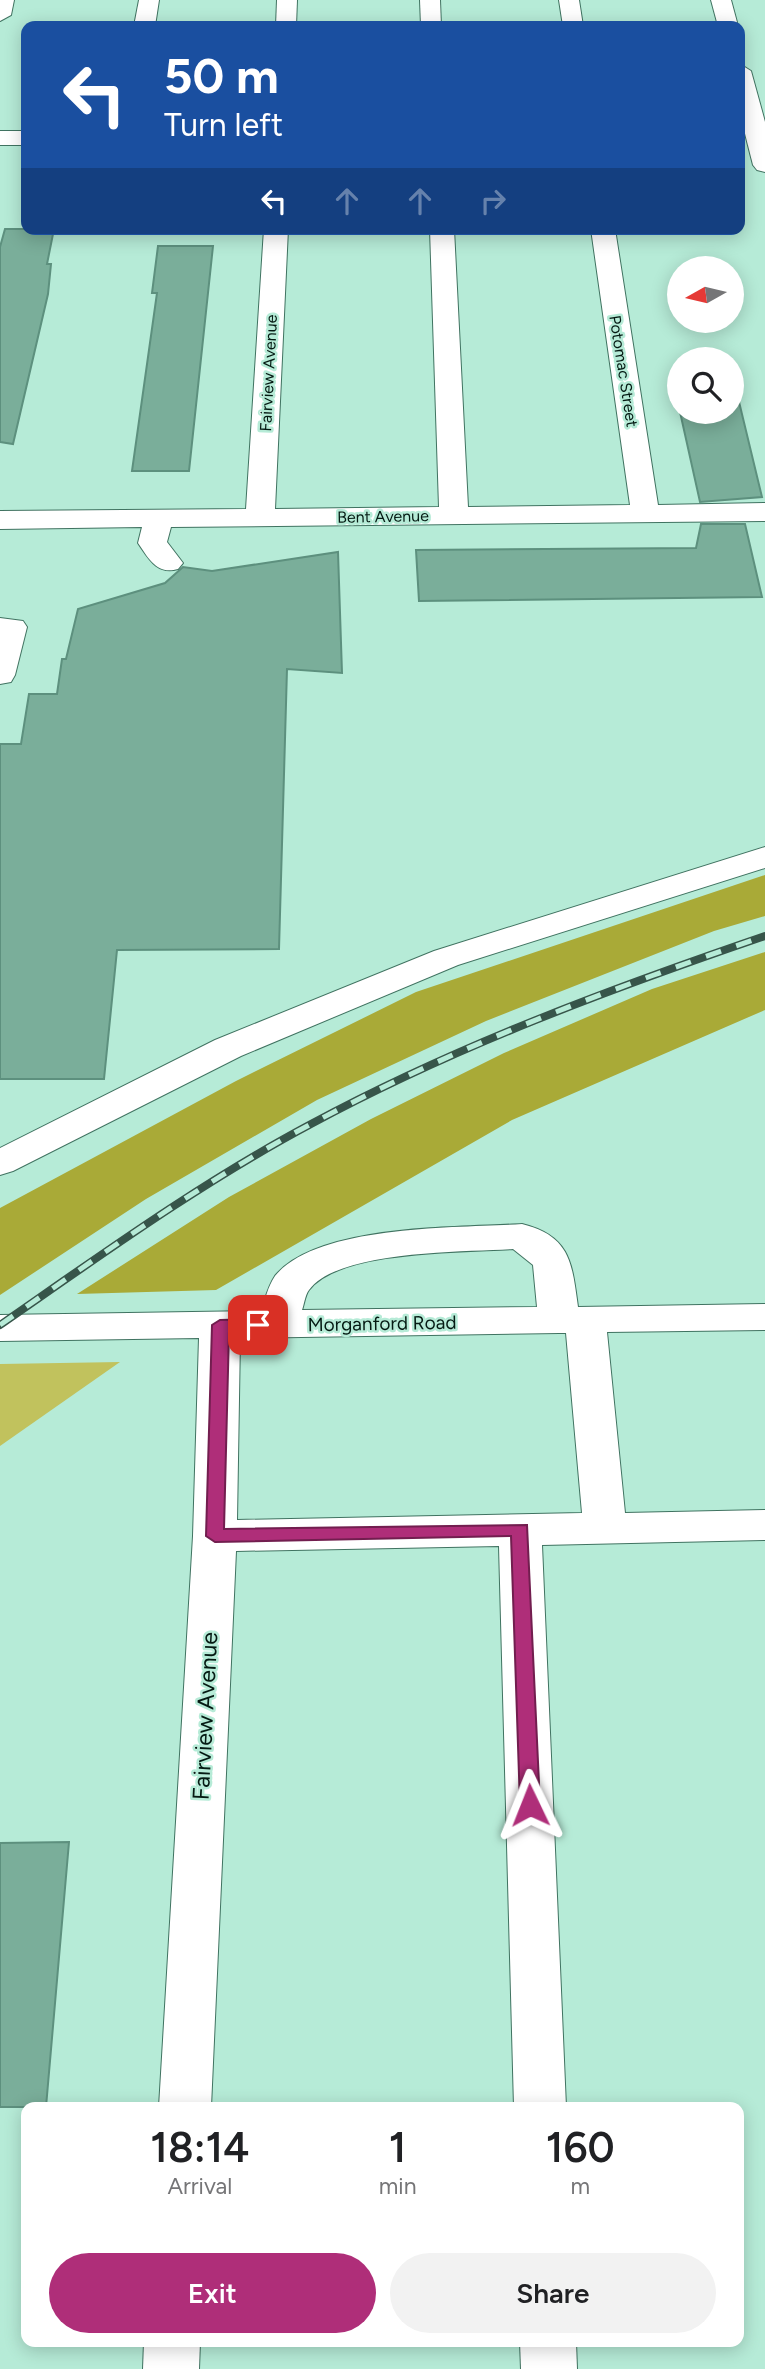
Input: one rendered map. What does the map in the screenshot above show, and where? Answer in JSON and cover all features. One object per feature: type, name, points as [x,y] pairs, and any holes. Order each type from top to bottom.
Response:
[{"type":"street","points":[[0,15],[4,0]]},
{"type":"street","points":[[146,21],[149,0]]},
{"type":"street","points":[[286,21],[287,0]]},
{"type":"street","points":[[430,0],[431,21]]},
{"type":"street","points":[[569,0],[572,21]]},
{"type":"street","points":[[721,0],[727,21]]},
{"type":"street","points":[[745,93],[765,165]]},
{"type":"street","points":[[0,138],[21,138]]},
{"type":"street","name":"Fairview Avenue","points":[[260,517],[276,235]]},
{"type":"street","points":[[442,235],[454,516]]},
{"type":"street","name":"Potomac Street","points":[[604,235],[645,513]]},
{"type":"street","name":"Bent Avenue","points":[[0,520],[765,512]]},
{"type":"street","points":[[159,518],[152,543],[167,563]]},
{"type":"street","points":[[0,627],[12,627],[0,675]]},
{"type":"street","points":[[0,1163],[228,1048],[408,973],[446,958],[765,856]]},
{"type":"street","points":[[276,1324],[291,1283],[336,1253],[397,1244],[522,1236],[552,1259],[572,1320],[605,1528]]},
{"type":"street","name":"Morganford Road","points":[[0,1328],[765,1317]]},
{"type":"street","name":"Fairview Avenue","points":[[184,2102],[215,1536],[220,1325]]},
{"type":"street","points":[[215,1536],[765,1525]]},
{"type":"street","points":[[520,1530],[540,2102]]},
{"type":"street","points":[[170,2369],[172,2347]]},
{"type":"street","points":[[548,2347],[549,2369]]},
{"type":"shaded area","points":[[765,875],[765,916],[714,931],[486,1021],[317,1100],[146,1199],[0,1295],[0,1208],[236,1081],[416,992]]},
{"type":"shaded area","points":[[765,952],[765,1010],[512,1120],[216,1290],[77,1294],[229,1197],[371,1119],[504,1053],[652,989]]},
{"type":"shaded area","points":[[120,1362],[0,1446],[0,1364]]},
{"type":"building","points":[[5,229],[21,229],[21,235],[53,235],[47,264],[51,264],[48,294],[13,444],[0,442],[0,247]]},
{"type":"building","points":[[158,246],[213,246],[189,471],[132,471],[157,293],[152,293]]},
{"type":"building","points":[[744,422],[762,497],[700,502],[683,424]]},
{"type":"building","points":[[701,524],[745,524],[762,597],[419,601],[416,550],[696,548]]},
{"type":"building","points":[[338,552],[342,673],[287,669],[279,949],[117,950],[104,1079],[0,1079],[0,744],[21,744],[29,694],[57,694],[62,659],[66,659],[78,609],[165,583],[183,567],[212,571]]},
{"type":"building","points":[[69,1842],[46,2102],[21,2102],[21,2107],[0,2107],[0,1843]]},
{"type":"railway","points":[[0,1325],[191,1195],[270,1146],[366,1096],[421,1069],[534,1021],[765,936]]},
{"type":"route","points":[[258,1325],[220,1325],[215,1536],[520,1530],[530,1805]]}]
